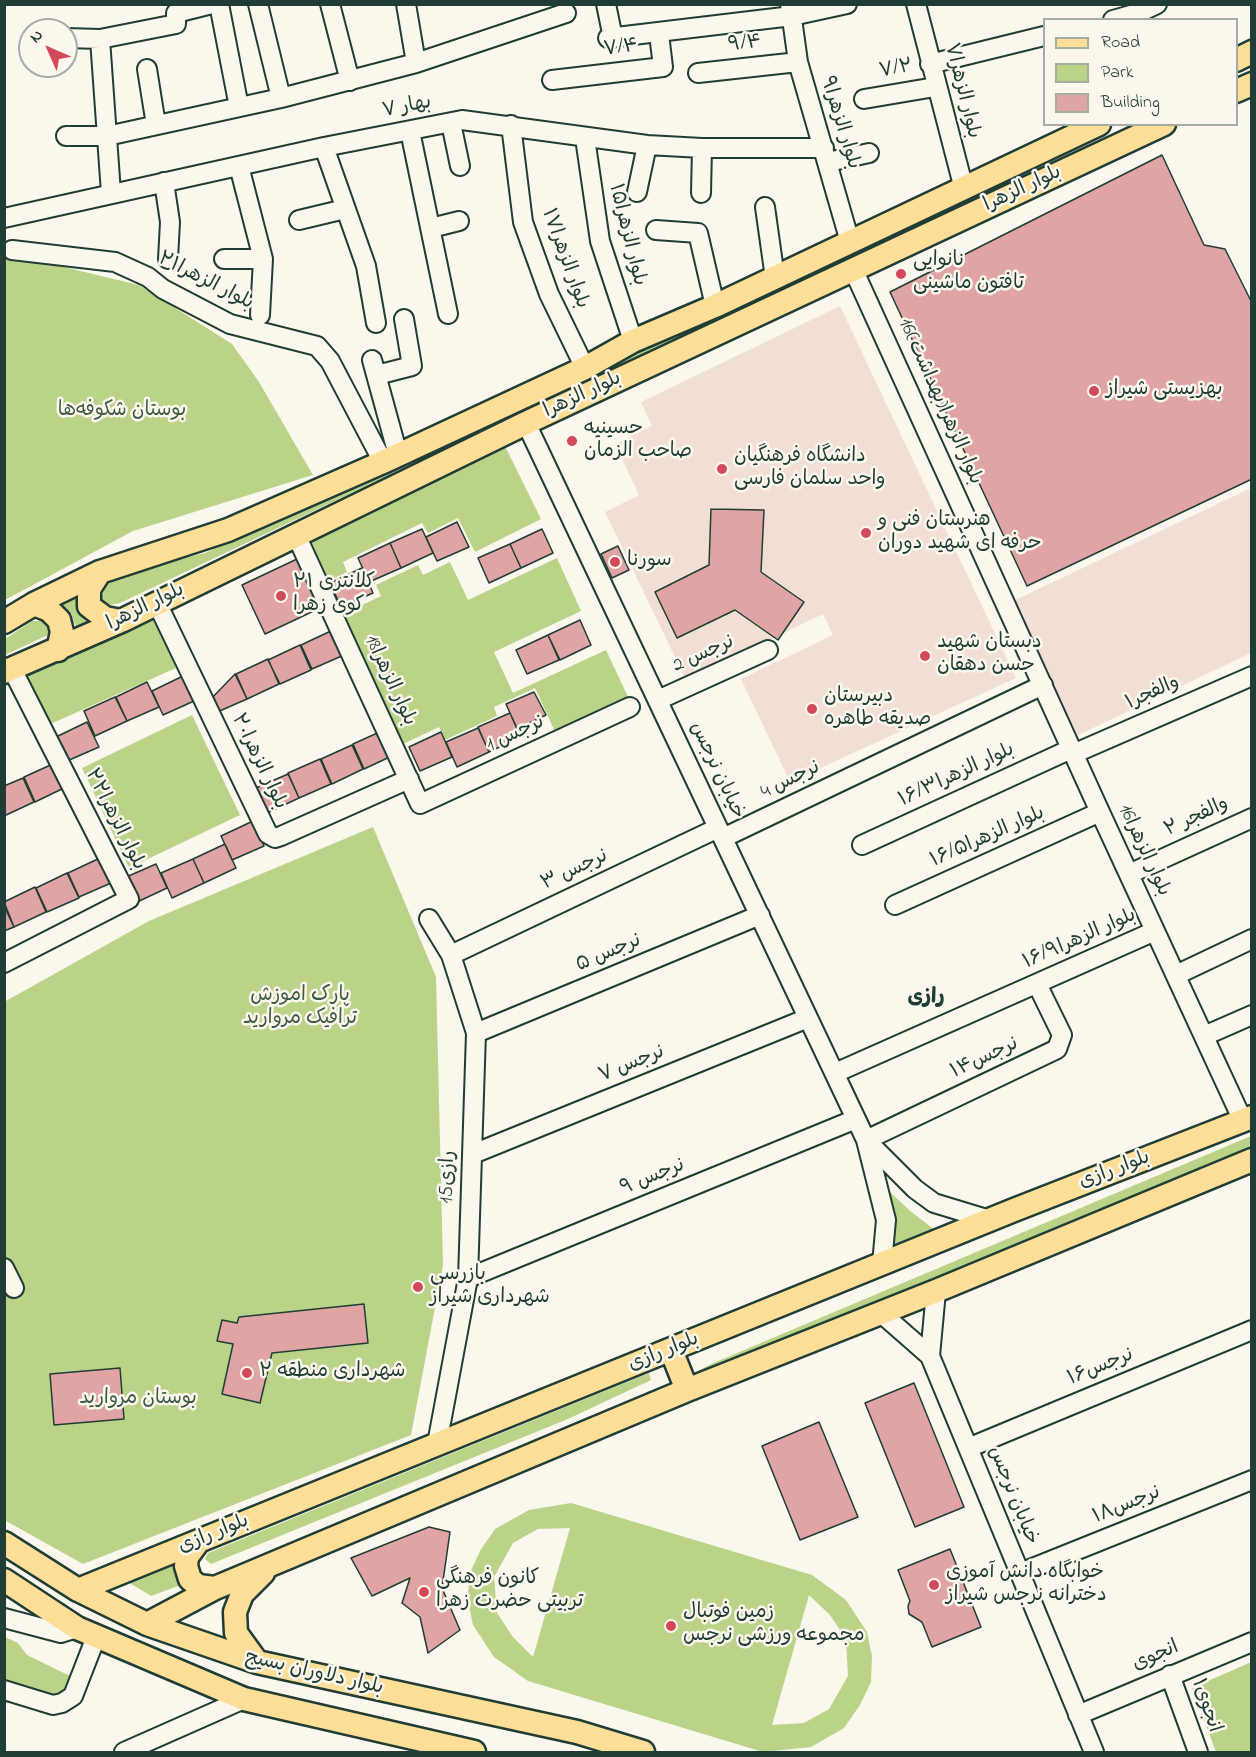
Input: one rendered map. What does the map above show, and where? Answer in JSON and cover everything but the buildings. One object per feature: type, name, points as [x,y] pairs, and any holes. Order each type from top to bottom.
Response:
[{"type":"main road","name":"بلوار الزهرا","points":[[4,622],[34,604],[100,572],[228,530],[390,459],[585,368],[633,341],[715,306],[1095,126]]},
{"type":"main road","name":"بلوار الزهرا","points":[[8,671],[121,621],[297,537],[526,423],[1160,126]]},
{"type":"main road","points":[[769,280],[771,308]]},
{"type":"main road","points":[[100,572],[89,589],[89,606],[105,618],[121,621]]},
{"type":"main road","points":[[34,604],[49,610],[59,620],[62,632],[58,650]]},
{"type":"main road","name":"بلوار رازی","points":[[78,1590],[990,1220],[1247,1119]]},
{"type":"main road","name":"بلوار رازی","points":[[147,1624],[215,1588],[687,1390],[936,1291],[1251,1160]]},
{"type":"main road","points":[[671,1350],[687,1390]]},
{"type":"main road","points":[[198,1542],[187,1557],[186,1566],[189,1578],[198,1586],[215,1588]]},
{"type":"main road","name":"بلوار دلاوران بسیج","points":[[4,1543],[78,1590],[147,1624],[257,1662],[577,1732],[643,1752]]},
{"type":"main road","points":[[257,1662],[236,1633],[235,1612],[242,1594],[271,1566]]},
{"type":"main road","name":"بلوار دلاوران بسیج","points":[[4,1580],[77,1628]]},
{"type":"main road","name":"بلوار دلاوران بسیج","points":[[4,1599],[244,1699],[421,1748],[474,1752]]},
{"type":"street","points":[[78,38],[100,39],[176,24],[176,13],[212,4]]},
{"type":"street","points":[[219,4],[239,107]]},
{"type":"street","points":[[258,4],[280,98]]},
{"type":"street","points":[[330,4],[350,81]]},
{"type":"street","points":[[606,4],[610,38],[659,34],[791,10],[847,4]]},
{"type":"street","name":"بلوار الزهرا۷","points":[[916,4],[935,87],[963,189]]},
{"type":"street","points":[[1120,18],[1157,4]]},
{"type":"street","points":[[411,6],[416,63]]},
{"type":"street","name":"بلوار الزهرا۹","points":[[791,10],[798,62],[850,242]]},
{"type":"street","points":[[66,136],[107,136],[350,81],[416,63],[566,14]]},
{"type":"street","name":"۷/۴","points":[[552,80],[663,67],[659,34]]},
{"type":"street","points":[[930,64],[1043,36]]},
{"type":"street","points":[[100,39],[111,193]]},
{"type":"street","name":"۹/۴","points":[[698,73],[798,62]]},
{"type":"street","points":[[147,69],[156,125]]},
{"type":"street","name":"۷/۲","points":[[864,99],[935,87]]},
{"type":"street","name":"بهار ۷","points":[[4,218],[324,147],[462,120],[647,145],[826,155],[869,153]]},
{"type":"street","points":[[451,123],[460,166]]},
{"type":"street","name":"بلوار الزهرا۱۷","points":[[511,125],[524,222],[549,294],[585,368]]},
{"type":"street","points":[[410,131],[448,314]]},
{"type":"street","name":"بلوار الزهرا۱۵","points":[[585,138],[600,241],[633,341]]},
{"type":"street","points":[[637,192],[647,145]]},
{"type":"street","points":[[324,147],[366,266],[376,323]]},
{"type":"street","points":[[701,193],[702,148]]},
{"type":"street","points":[[239,166],[263,259],[260,315]]},
{"type":"street","points":[[164,182],[170,222],[168,259]]},
{"type":"street","points":[[765,207],[769,280]]},
{"type":"street","points":[[299,220],[345,209]]},
{"type":"street","points":[[431,228],[459,221]]},
{"type":"street","points":[[656,230],[698,233],[715,306]]},
{"type":"street","name":"بلوار الزهرا۲۱","points":[[12,250],[115,262],[230,324],[317,346],[330,361],[390,459]]},
{"type":"street","points":[[224,259],[263,259]]},
{"type":"street","name":"16بلوار الزهرا(بهداشت)","points":[[853,269],[1043,685]]},
{"type":"street","points":[[390,459],[374,367],[412,366],[404,320]]},
{"type":"street","name":"خیابان نرجس","points":[[526,423],[866,1140]]},
{"type":"street","name":"18بلوار الزهرا","points":[[297,537],[420,804]]},
{"type":"street","name":"بلوار الزهرا۲۰","points":[[157,603],[268,834],[275,838],[281,836],[410,779]]},
{"type":"street","name":"2 نرجس","points":[[658,700],[768,650]]},
{"type":"street","name":"بلوار الزهرا۲۲","points":[[4,963],[129,899],[8,671]]},
{"type":"street","name":"والفجر۱","points":[[1072,751],[1251,676]]},
{"type":"street","name":"16بلوار الزهرا","points":[[1043,685],[1204,1036],[1247,1119]]},
{"type":"street","name":"4 نرجس","points":[[720,833],[879,764],[1043,685]]},
{"type":"street","name":"1 نرجس","points":[[420,804],[630,707]]},
{"type":"street","name":"بلوار الزهرا۱۶/۳","points":[[862,845],[1072,751]]},
{"type":"street","name":"بلوار الزهرا۱۶/۵","points":[[895,904],[1100,812]]},
{"type":"street","name":"والفجر ۲","points":[[1129,874],[1251,818]]},
{"type":"street","name":"نرجس ۳","points":[[451,955],[720,833]]},
{"type":"street","name":"نرجس ۵","points":[[476,1033],[759,915]]},
{"type":"street","name":"15رازی","points":[[429,919],[451,955],[476,1033],[468,1278],[437,1444]]},
{"type":"street","name":"بلوار الزهرا۱۶/۹","points":[[835,1073],[1155,931]]},
{"type":"street","points":[[1176,975],[1251,939]]},
{"type":"street","name":"نرجس۱۴","points":[[866,1140],[1058,1049],[1062,1035],[1030,987]]},
{"type":"street","points":[[1204,1036],[1251,1015]]},
{"type":"street","name":"نرجس ۷","points":[[473,1154],[808,1018]]},
{"type":"street","name":"نرجس ۹","points":[[468,1278],[856,1119]]},
{"type":"street","points":[[866,1140],[915,1189],[933,1203],[990,1220]]},
{"type":"street","points":[[866,1140],[886,1220],[882,1264]]},
{"type":"street","points":[[4,1268],[14,1288]]},
{"type":"street","points":[[930,1356],[936,1291]]},
{"type":"street","points":[[881,1313],[930,1356]]},
{"type":"street","name":"نرجس۱۶","points":[[968,1448],[1251,1330]]},
{"type":"street","name":"خیابان نرجس","points":[[930,1356],[1094,1752]]},
{"type":"street","name":"نرجس۱۸","points":[[1020,1573],[1251,1480]]},
{"type":"street","points":[[4,1618],[61,1633],[77,1628],[73,1696],[62,1703],[53,1705],[4,1690]]},
{"type":"street","name":"انجوی","points":[[1078,1715],[1251,1642]]},
{"type":"street","name":"انجوی۱","points":[[1170,1675],[1198,1752]]},
{"type":"street","points":[[124,1752],[244,1699]]},
{"type":"shaded area","points":[[840,306],[1016,678],[790,782],[741,679],[833,635],[823,614],[686,680],[605,512],[639,495],[615,444],[652,426],[641,402]]},
{"type":"shaded area","points":[[1251,488],[1251,653],[1076,736],[1013,601]]},
{"type":"green space","name":"بوستان شکوفه‌ها","points":[[5,253],[139,285],[232,344],[259,382],[313,475],[133,531],[5,600]]},
{"type":"green space","points":[[761,294],[762,298],[120,603],[110,605],[102,600],[104,585],[116,575],[205,553]]},
{"type":"green space","points":[[502,440],[541,519],[475,552],[458,518],[428,533],[422,523],[343,562],[347,572],[324,583],[303,541]]},
{"type":"green space","points":[[557,558],[581,611],[494,652],[513,693],[606,650],[630,701],[557,736],[535,688],[494,707],[497,716],[445,740],[439,727],[399,746],[339,616],[381,596],[376,585],[418,565],[423,575],[450,562],[468,600]]},
{"type":"green space","points":[[76,589],[82,607],[95,621],[78,631],[71,615],[55,600]]},
{"type":"green space","points":[[154,617],[176,668],[46,726],[24,675]]},
{"type":"green space","points":[[32,621],[44,621],[49,628],[48,635],[5,655],[5,639]]},
{"type":"green space","points":[[192,715],[240,815],[129,868],[82,768]]},
{"type":"green space","points":[[373,827],[436,977],[443,1265],[411,1435],[83,1564],[6,1521],[4,1002],[149,921]]},
{"type":"green space","points":[[1251,1136],[1251,1152],[695,1381],[694,1373],[711,1364]]},
{"type":"green space","points":[[890,1192],[935,1230],[894,1246],[895,1225]]},
{"type":"green space","points":[[649,1373],[651,1380],[568,1419],[211,1564],[205,1559],[208,1553]]},
{"type":"green space","points":[[571,1503],[812,1575],[846,1600],[867,1632],[872,1656],[871,1682],[860,1705],[844,1728],[811,1747],[763,1752],[528,1681],[494,1657],[473,1625],[468,1601],[469,1575],[480,1551],[495,1529],[529,1510]],"holes":[[[570,1528],[533,1657],[513,1637],[497,1613],[494,1577],[513,1543],[538,1529]],[[809,1595],[830,1615],[846,1639],[848,1676],[829,1709],[804,1723],[772,1725]]]},
{"type":"green space","points":[[180,1556],[186,1583],[151,1596],[128,1582]]},
{"type":"green space","points":[[5,1637],[18,1643],[27,1655],[70,1676],[68,1691],[62,1698],[5,1684]]},
{"type":"green space","points":[[1252,1663],[1251,1752],[1216,1752],[1192,1688]]},
{"type":"place","name":"نانوایی تافتون ماشینی","points":[[901,274]]},
{"type":"place","name":"بهزیستی شیراز","points":[[1094,391]]},
{"type":"place","name":"حسینیه صاحب الزمان","points":[[572,441]]},
{"type":"place","name":"دانشگاه فرهنگیان واحد سلمان فارسی","points":[[722,469]]},
{"type":"place","name":"هنرستان فنی و حرفه ای شهید دوران","points":[[866,533]]},
{"type":"place","name":"سورنا","points":[[615,562]]},
{"type":"place","name":"کلانتری ۲۱ کوی زهرا","points":[[281,596]]},
{"type":"place","name":"دبستان شهید حسن دهقان","points":[[925,656]]},
{"type":"place","name":"دبیرستان صدیقه طاهره","points":[[812,709]]},
{"type":"place","name":"بازرسی شهرداری شیراز","points":[[418,1287]]},
{"type":"place","name":"شهرداری منطقه ۲","points":[[247,1373]]},
{"type":"place","name":"خوابگاه دانش آموزی دخترانه نرجس شیراز","points":[[934,1585]]},
{"type":"place","name":"کانون فرهنگی تربیتی حضرت زهرا","points":[[424,1592]]},
{"type":"place","name":"زمین فوتبال مجموعه ورزشی نرجس","points":[[671,1626]]},
{"type":"district","name":"رازی","points":[[926,999]]},
{"type":"park label","name":"پارک اموزش ترافیک مروارید","points":[[300,1008]]},
{"type":"park label","name":"بوستان مروارید","points":[[138,1400]]}]
